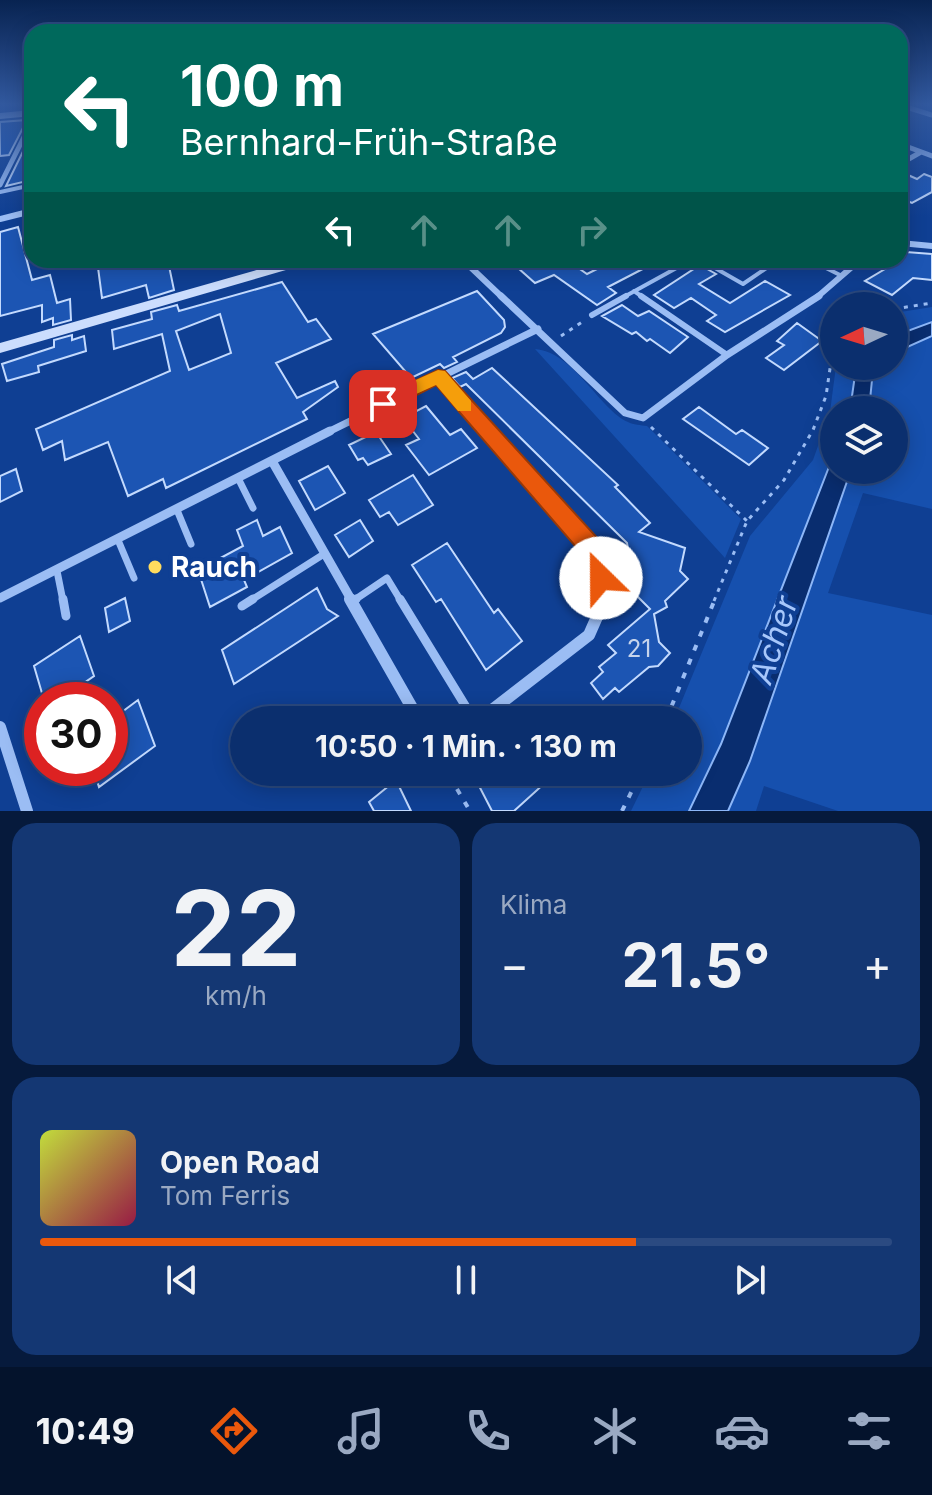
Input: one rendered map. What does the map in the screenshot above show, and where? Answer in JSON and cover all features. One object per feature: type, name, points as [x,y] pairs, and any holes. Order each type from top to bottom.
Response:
[{"type":"street","points":[[0,185],[22,142]]},
{"type":"street","points":[[908,147],[932,156]]},
{"type":"street","points":[[908,159],[921,152]]},
{"type":"street","points":[[0,219],[24,213]]},
{"type":"street","points":[[908,244],[932,246]]},
{"type":"street","points":[[0,348],[278,268]]},
{"type":"street","points":[[472,268],[625,413],[643,418],[727,355],[827,291],[851,268]]},
{"type":"street","points":[[0,598],[438,376],[538,329]]},
{"type":"street","points":[[438,376],[593,550],[601,578],[600,610],[589,635],[495,706]]},
{"type":"street","points":[[272,461],[411,706]]},
{"type":"street","points":[[0,727],[27,811]]},
{"type":"lane","points":[[0,192],[24,187]]},
{"type":"lane","points":[[592,315],[676,268]]},
{"type":"lane","points":[[715,268],[743,284],[766,268]]},
{"type":"lane","points":[[826,268],[842,276]]},
{"type":"lane","points":[[634,291],[727,355]]},
{"type":"lane","points":[[238,478],[253,508]]},
{"type":"lane","points":[[177,510],[191,544]]},
{"type":"lane","points":[[118,540],[134,578]]},
{"type":"lane","points":[[242,606],[324,554]]},
{"type":"lane","points":[[57,571],[66,616]]},
{"type":"lane","points":[[352,602],[387,578],[468,706]]},
{"type":"path","points":[[908,307],[932,303]]},
{"type":"path","points":[[550,341],[592,315]]},
{"type":"path","points":[[672,706],[747,521],[772,498],[798,458],[826,395],[828,380]]},
{"type":"path","points":[[643,418],[747,521]]},
{"type":"path","points":[[622,811],[634,786]]},
{"type":"path","points":[[457,789],[470,811]]},
{"type":"shaded area","points":[[932,307],[932,322],[908,331],[908,311]]},
{"type":"shaded area","points":[[932,336],[932,509],[863,493],[828,593],[932,615],[932,811],[838,811],[764,786],[756,811],[728,811],[750,761],[846,484],[908,484],[908,396],[870,396],[872,380],[908,380],[908,347]]},
{"type":"shaded area","points":[[535,349],[562,360],[618,416],[630,423],[647,426],[741,519],[725,558]]},
{"type":"shaded area","points":[[834,380],[854,380],[852,396],[832,396]]},
{"type":"shaded area","points":[[820,440],[822,484],[721,744],[702,784],[702,706],[680,706],[750,536],[813,460]]},
{"type":"shaded area","points":[[643,786],[701,786],[689,811],[631,811]]},
{"type":"water","points":[[932,322],[932,336],[908,347],[908,331]]},
{"type":"water","points":[[854,380],[872,380],[870,396],[852,396]]},
{"type":"water","name":"Acher","points":[[822,484],[846,484],[750,761],[728,811],[689,811],[721,744]]},
{"type":"building","points":[[0,142],[16,142],[9,155],[0,156]]},
{"type":"building","points":[[24,149],[24,180],[6,186]]},
{"type":"building","points":[[924,174],[932,177],[932,192],[912,203],[908,201],[908,175],[917,179]]},
{"type":"building","points":[[18,227],[24,250],[24,268],[29,268],[32,280],[50,275],[57,303],[70,299],[71,320],[53,325],[53,318],[42,322],[42,305],[0,316],[0,232]]},
{"type":"building","points":[[908,252],[932,254],[932,280],[913,278],[896,292],[886,292],[865,281],[887,268],[908,268]]},
{"type":"building","points":[[98,268],[169,268],[174,290],[149,298],[146,285],[102,298]]},
{"type":"building","points":[[518,268],[578,268],[587,274],[599,268],[645,268],[608,287],[616,293],[597,305],[554,275],[535,283]]},
{"type":"building","points":[[695,268],[705,268],[716,274],[699,284],[730,303],[765,281],[790,295],[725,332],[707,321],[716,315],[691,298],[674,308],[654,295]]},
{"type":"building","points":[[282,282],[308,322],[316,319],[331,339],[276,363],[297,398],[335,381],[338,387],[303,412],[307,419],[166,488],[163,479],[128,496],[108,442],[65,460],[62,441],[43,450],[36,429],[170,371],[162,334],[114,349],[112,330],[152,319],[151,312],[177,305],[179,311]],"holes":[[[220,314],[231,353],[189,370],[176,331]]]},
{"type":"building","points":[[477,291],[504,320],[505,327],[501,333],[453,357],[457,362],[444,368],[440,364],[411,378],[373,334]]},
{"type":"building","points":[[622,305],[638,316],[649,311],[688,337],[670,353],[650,339],[647,341],[636,332],[632,334],[602,316]]},
{"type":"building","points":[[797,323],[820,343],[784,370],[766,358],[784,345],[777,341]]},
{"type":"building","points":[[72,335],[72,340],[84,336],[86,351],[38,366],[39,372],[7,381],[2,364],[54,347],[54,340]]},
{"type":"building","points":[[492,368],[618,485],[615,487],[650,523],[639,532],[685,548],[680,571],[688,579],[665,601],[667,607],[654,614],[659,642],[670,653],[658,666],[649,667],[619,692],[615,688],[603,699],[591,683],[603,672],[599,667],[616,653],[608,645],[650,609],[636,595],[627,543],[466,384],[460,387],[452,378],[466,372],[473,379]]},
{"type":"building","points":[[426,406],[450,435],[461,429],[477,448],[429,475],[406,445],[419,439],[403,418]]},
{"type":"building","points":[[699,407],[736,434],[742,430],[768,448],[749,465],[683,419]]},
{"type":"building","points":[[376,432],[391,454],[368,465],[363,458],[358,460],[349,445]]},
{"type":"building","points":[[328,466],[345,493],[315,510],[299,481]]},
{"type":"building","points":[[16,469],[22,491],[0,502],[0,476]]},
{"type":"building","points":[[413,475],[433,505],[398,525],[389,512],[380,517],[369,500]]},
{"type":"building","points":[[257,520],[263,536],[280,527],[292,553],[244,580],[247,587],[210,607],[198,570],[243,546],[237,530]]},
{"type":"building","points":[[360,520],[373,541],[349,557],[335,535]]},
{"type":"building","points":[[447,543],[494,613],[498,609],[522,641],[486,670],[441,599],[436,602],[412,565]]},
{"type":"building","points":[[317,588],[327,609],[338,616],[234,684],[222,650]]},
{"type":"building","points":[[125,598],[130,621],[109,632],[105,608]]},
{"type":"building","points":[[80,636],[94,676],[85,682],[39,682],[34,666]]},
{"type":"building","points":[[138,700],[155,746],[128,766],[128,708]]},
{"type":"building","points":[[389,786],[399,786],[411,811],[374,811],[369,802]]},
{"type":"building","points":[[479,786],[542,786],[514,811],[492,811]]},
{"type":"slow traffic","points":[[416,388],[438,376],[465,406]]},
{"type":"place","name":"Rauch","points":[[155,567]]},
{"type":"route","points":[[383,404],[438,376],[593,550],[601,578]]}]
